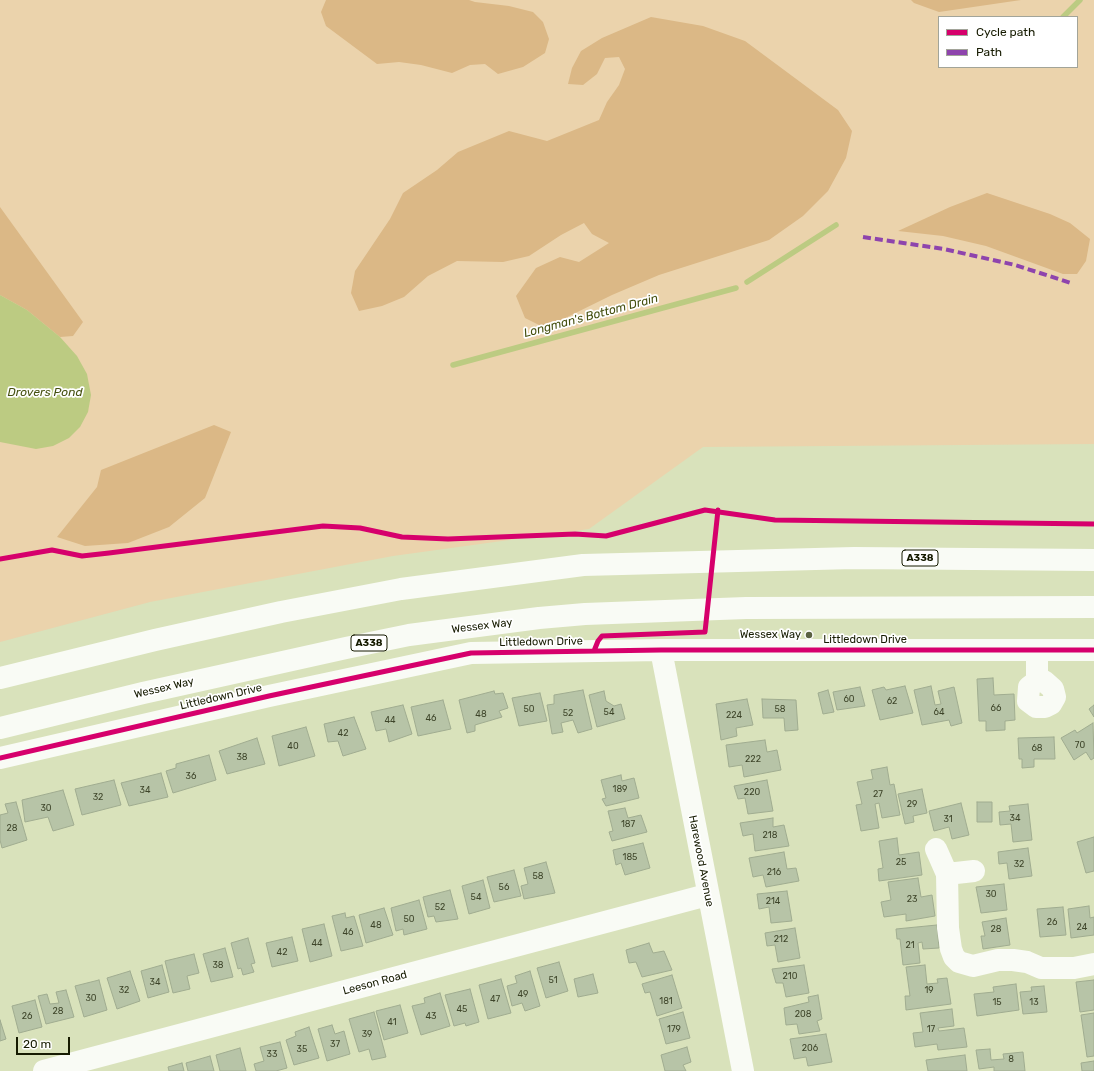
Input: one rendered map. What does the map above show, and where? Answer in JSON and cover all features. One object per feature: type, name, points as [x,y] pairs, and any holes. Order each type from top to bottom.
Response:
[{"type":"main road","name":"A338","points":[[0,678],[155,640],[281,612],[401,589],[583,565],[854,558],[1094,560]]},
{"type":"main road","name":"Wessex Way","points":[[0,728],[143,693],[409,635],[538,618],[592,613],[746,608],[1094,607]]},
{"type":"main road","name":"Littledown Drive","points":[[0,758],[261,698],[471,653],[661,650],[1094,650]]},
{"type":"main road","name":"Harewood Avenue","points":[[661,650],[707,896],[743,1071]]},
{"type":"main road","points":[[1037,650],[1037,681]]},
{"type":"main road","points":[[936,850],[947,874],[948,928],[951,949],[954,957],[959,962],[973,966],[998,960],[1013,960],[1027,962],[1041,968],[1074,968],[1094,964]]},
{"type":"main road","points":[[947,874],[974,871]]},
{"type":"main road","name":"Leeson Road","points":[[44,1071],[707,896]]},
{"type":"shaded area","points":[[0,0],[1094,0],[1094,444],[703,447],[589,529],[393,556],[150,602],[0,642]]},
{"type":"shaded area","points":[[326,0],[469,0],[509,6],[533,12],[543,22],[549,39],[545,53],[523,67],[498,74],[485,64],[470,65],[452,73],[421,65],[399,62],[377,64],[326,26],[321,12]]},
{"type":"shaded area","points":[[911,0],[1021,0],[939,12],[914,3]]},
{"type":"shaded area","points":[[651,17],[703,26],[745,41],[838,110],[852,131],[846,158],[828,191],[803,216],[769,240],[659,275],[612,295],[545,328],[525,318],[516,296],[536,268],[560,257],[579,262],[609,243],[592,234],[584,223],[561,235],[529,256],[503,262],[457,261],[428,276],[404,297],[382,306],[359,311],[351,293],[355,271],[390,219],[403,193],[437,170],[458,152],[509,131],[547,141],[599,120],[607,102],[619,85],[625,69],[619,57],[605,58],[597,74],[583,85],[568,84],[572,68],[581,51],[602,38]]},
{"type":"shaded area","points":[[987,193],[1050,214],[1070,223],[1090,239],[1086,261],[1077,274],[1063,274],[986,246],[943,236],[898,231],[950,207]]},
{"type":"shaded area","points":[[0,207],[83,322],[73,336],[60,337],[27,310],[0,295]]},
{"type":"shaded area","points":[[214,425],[231,432],[205,498],[169,527],[128,543],[85,546],[57,537],[97,487],[101,470]]},
{"type":"water","name":"Drovers Pond","points":[[0,295],[27,310],[60,337],[77,356],[87,374],[91,395],[88,412],[80,427],[69,438],[53,446],[36,449],[0,442]]},
{"type":"building","points":[[993,678],[994,695],[1014,694],[1015,720],[1005,721],[1005,730],[986,731],[986,721],[979,721],[977,679]]},
{"type":"building","points":[[905,686],[913,713],[880,720],[872,690],[884,687],[886,690]]},
{"type":"building","points":[[931,686],[935,705],[941,704],[938,691],[954,687],[962,723],[951,726],[949,720],[922,725],[914,690]]},
{"type":"building","points":[[860,687],[865,706],[837,710],[833,692]]},
{"type":"building","points":[[583,690],[592,729],[578,733],[573,720],[561,723],[563,732],[552,734],[547,705],[554,704],[554,695]]},
{"type":"building","points":[[828,690],[834,712],[823,714],[818,693]]},
{"type":"building","points":[[494,691],[495,694],[503,693],[508,708],[499,711],[502,717],[475,725],[475,731],[467,733],[459,700]]},
{"type":"building","points":[[604,691],[606,701],[614,706],[621,704],[625,719],[597,727],[589,695]]},
{"type":"building","points":[[540,693],[547,721],[519,726],[512,698]]},
{"type":"building","points":[[747,699],[753,725],[736,728],[737,736],[721,740],[716,704]]},
{"type":"building","points":[[762,699],[796,700],[798,730],[785,731],[784,718],[763,718]]},
{"type":"building","points":[[443,700],[451,729],[418,736],[411,707]]},
{"type":"building","points":[[403,705],[412,734],[389,742],[386,729],[376,731],[371,712]]},
{"type":"building","points":[[1094,705],[1094,717],[1089,709]]},
{"type":"building","points":[[354,717],[366,749],[343,756],[338,741],[328,742],[324,724]]},
{"type":"building","points":[[1093,723],[1094,758],[1091,760],[1086,752],[1074,760],[1061,738],[1075,730],[1077,733]]},
{"type":"building","points":[[306,727],[315,756],[279,766],[272,736]]},
{"type":"building","points":[[1054,737],[1055,759],[1034,759],[1034,767],[1022,768],[1022,759],[1019,759],[1018,738]]},
{"type":"building","points":[[257,738],[265,764],[227,774],[219,751]]},
{"type":"building","points":[[765,740],[767,752],[777,750],[781,770],[744,777],[742,765],[729,767],[726,745]]},
{"type":"building","points":[[209,755],[216,780],[173,793],[166,771],[176,768],[176,764]]},
{"type":"building","points":[[887,767],[890,785],[894,784],[900,815],[882,818],[879,803],[875,804],[879,828],[861,831],[856,805],[862,804],[857,782],[873,779],[871,770]]},
{"type":"building","points":[[161,773],[168,797],[129,806],[121,783]]},
{"type":"building","points":[[621,775],[622,781],[634,778],[639,798],[606,806],[602,799],[606,798],[601,780]]},
{"type":"building","points":[[114,780],[121,805],[82,815],[75,789]]},
{"type":"building","points":[[767,780],[773,811],[748,814],[745,798],[738,799],[734,786]]},
{"type":"building","points":[[922,789],[927,813],[913,816],[914,822],[905,824],[898,794]]},
{"type":"building","points":[[63,790],[74,825],[53,831],[48,817],[25,822],[22,800]]},
{"type":"building","points":[[16,802],[27,840],[2,848],[0,840],[0,815],[8,813],[5,804]]},
{"type":"building","points":[[977,802],[992,802],[992,822],[977,822]]},
{"type":"building","points":[[961,803],[969,835],[952,839],[949,827],[934,831],[929,811]]},
{"type":"building","points":[[1028,804],[1032,840],[1013,842],[1011,824],[1000,825],[999,812],[1010,811],[1009,806]]},
{"type":"building","points":[[625,808],[628,818],[641,815],[647,832],[612,841],[609,832],[613,831],[608,811]]},
{"type":"building","points":[[773,818],[773,827],[784,825],[789,846],[755,851],[753,834],[743,836],[740,823]]},
{"type":"building","points":[[1094,837],[1094,871],[1086,873],[1077,842]]},
{"type":"building","points":[[897,838],[899,855],[919,852],[922,875],[879,881],[878,869],[883,868],[879,841]]},
{"type":"building","points":[[643,843],[650,868],[625,875],[621,863],[616,865],[613,850]]},
{"type":"building","points":[[1028,848],[1032,876],[1009,879],[1007,863],[999,864],[998,852]]},
{"type":"building","points":[[784,852],[787,869],[796,868],[799,881],[766,887],[763,875],[753,877],[749,858]]},
{"type":"building","points":[[546,862],[555,893],[524,899],[521,886],[528,884],[524,868]]},
{"type":"building","points":[[514,870],[521,896],[494,902],[487,877]]},
{"type":"building","points":[[918,878],[921,897],[932,895],[935,916],[906,921],[906,914],[884,917],[881,902],[891,900],[888,882]]},
{"type":"building","points":[[483,880],[490,908],[469,914],[462,886]]},
{"type":"building","points":[[1004,884],[1007,910],[981,913],[976,887]]},
{"type":"building","points":[[450,890],[458,919],[436,922],[434,916],[428,917],[423,897]]},
{"type":"building","points":[[787,891],[792,921],[771,923],[769,907],[759,909],[757,894]]},
{"type":"building","points":[[419,900],[427,929],[404,935],[403,929],[396,931],[391,908]]},
{"type":"building","points":[[1089,906],[1090,918],[1094,917],[1094,935],[1071,938],[1068,909]]},
{"type":"building","points":[[1063,907],[1066,935],[1040,937],[1037,909]]},
{"type":"building","points":[[384,908],[393,935],[366,943],[359,915]]},
{"type":"building","points":[[345,913],[346,918],[354,916],[363,946],[341,951],[332,916]]},
{"type":"building","points":[[1006,918],[1010,945],[983,949],[981,936],[985,936],[982,922]]},
{"type":"building","points":[[324,924],[332,956],[310,962],[302,929]]},
{"type":"building","points":[[937,925],[939,948],[923,949],[922,942],[918,943],[920,963],[903,965],[900,939],[897,939],[896,929]]},
{"type":"building","points":[[795,928],[800,958],[778,962],[775,945],[767,946],[765,933]]},
{"type":"building","points":[[292,937],[298,961],[272,967],[266,943]]},
{"type":"building","points":[[248,938],[255,963],[251,964],[254,972],[243,975],[241,968],[238,969],[231,943]]},
{"type":"building","points":[[649,943],[653,953],[664,951],[672,970],[642,977],[636,962],[629,963],[626,950]]},
{"type":"building","points":[[225,948],[233,977],[211,982],[203,954]]},
{"type":"building","points":[[194,954],[199,973],[187,976],[190,989],[173,993],[165,961]]},
{"type":"building","points":[[559,962],[568,991],[546,998],[537,968]]},
{"type":"building","points":[[162,965],[169,992],[148,998],[141,971]]},
{"type":"building","points":[[804,965],[809,993],[786,997],[783,983],[776,983],[772,969]]},
{"type":"building","points":[[925,965],[927,984],[938,983],[937,979],[947,978],[951,1004],[906,1010],[905,996],[910,996],[906,967]]},
{"type":"building","points":[[130,971],[140,1001],[117,1009],[107,978]]},
{"type":"building","points":[[530,971],[540,1006],[525,1011],[522,1003],[512,1006],[507,986],[517,983],[515,976]]},
{"type":"building","points":[[593,974],[598,993],[578,997],[574,979]]},
{"type":"building","points":[[672,975],[682,1008],[657,1016],[650,992],[645,993],[642,984]]},
{"type":"building","points":[[501,979],[511,1013],[488,1019],[479,985]]},
{"type":"building","points":[[99,980],[107,1010],[84,1017],[75,986]]},
{"type":"building","points":[[1094,980],[1094,1010],[1080,1012],[1076,982]]},
{"type":"building","points":[[1016,984],[1019,1010],[977,1016],[974,994],[994,992],[993,987]]},
{"type":"building","points":[[1044,986],[1047,1012],[1023,1014],[1020,992],[1032,991],[1031,987]]},
{"type":"building","points":[[470,989],[479,1022],[466,1026],[465,1023],[454,1026],[445,995]]},
{"type":"building","points":[[66,990],[74,1017],[46,1024],[38,996],[47,994],[50,1004],[59,1003],[56,992]]},
{"type":"building","points":[[440,993],[450,1026],[421,1035],[412,1006],[425,1003],[424,998]]},
{"type":"building","points":[[818,995],[822,1019],[817,1021],[820,1031],[799,1034],[797,1024],[786,1025],[784,1008],[809,1002],[808,997]]},
{"type":"building","points":[[35,1000],[42,1027],[19,1033],[12,1006]]},
{"type":"building","points":[[400,1005],[408,1033],[384,1040],[376,1011]]},
{"type":"building","points":[[952,1009],[954,1026],[938,1028],[939,1031],[964,1028],[967,1047],[938,1050],[937,1044],[915,1047],[913,1033],[923,1032],[920,1013]]},
{"type":"building","points":[[374,1012],[386,1057],[372,1060],[369,1049],[359,1052],[349,1019]]},
{"type":"building","points":[[683,1012],[690,1038],[666,1044],[659,1019]]},
{"type":"building","points":[[1094,1013],[1094,1056],[1087,1057],[1081,1015]]},
{"type":"building","points":[[0,1020],[6,1039],[0,1041]]},
{"type":"building","points":[[332,1025],[335,1034],[344,1031],[350,1054],[327,1061],[318,1029]]},
{"type":"building","points":[[309,1027],[319,1058],[294,1065],[286,1040],[296,1036],[295,1032]]},
{"type":"building","points":[[826,1034],[832,1062],[808,1066],[806,1057],[794,1059],[790,1039]]},
{"type":"building","points":[[280,1042],[287,1068],[276,1071],[256,1071],[254,1064],[264,1061],[260,1047]]},
{"type":"building","points":[[687,1047],[691,1062],[683,1065],[686,1071],[665,1071],[661,1055]]},
{"type":"building","points":[[240,1048],[246,1071],[220,1071],[216,1055]]},
{"type":"building","points":[[990,1049],[991,1060],[1004,1059],[1003,1054],[1023,1052],[1025,1071],[994,1071],[994,1067],[979,1069],[976,1050]]},
{"type":"building","points":[[965,1055],[967,1071],[928,1071],[926,1060]]},
{"type":"building","points":[[210,1056],[214,1071],[188,1071],[186,1063]]},
{"type":"building","points":[[1094,1061],[1094,1071],[1082,1071],[1081,1063]]},
{"type":"building","points":[[182,1063],[184,1071],[169,1071],[168,1067]]},
{"type":"waterway","name":"Longman's Bottom Drain","points":[[1064,16],[1080,0]]},
{"type":"waterway","name":"Longman's Bottom Drain","points":[[747,282],[836,225]]},
{"type":"waterway","name":"Longman's Bottom Drain","points":[[453,365],[736,288]]},
{"type":"marked path","points":[[863,237],[944,249],[1015,265],[1071,283]]},
{"type":"cycle path","points":[[0,559],[52,550],[82,556],[323,526],[360,528],[402,537],[448,539],[575,534],[606,536],[705,510],[775,520],[1094,524]]},
{"type":"cycle path","points":[[594,651],[602,636],[705,632],[718,510]]},
{"type":"cycle path","points":[[0,758],[269,696],[471,653],[661,650],[1094,650]]},
{"type":"place","name":"Wessex Way","points":[[809,635]]}]
